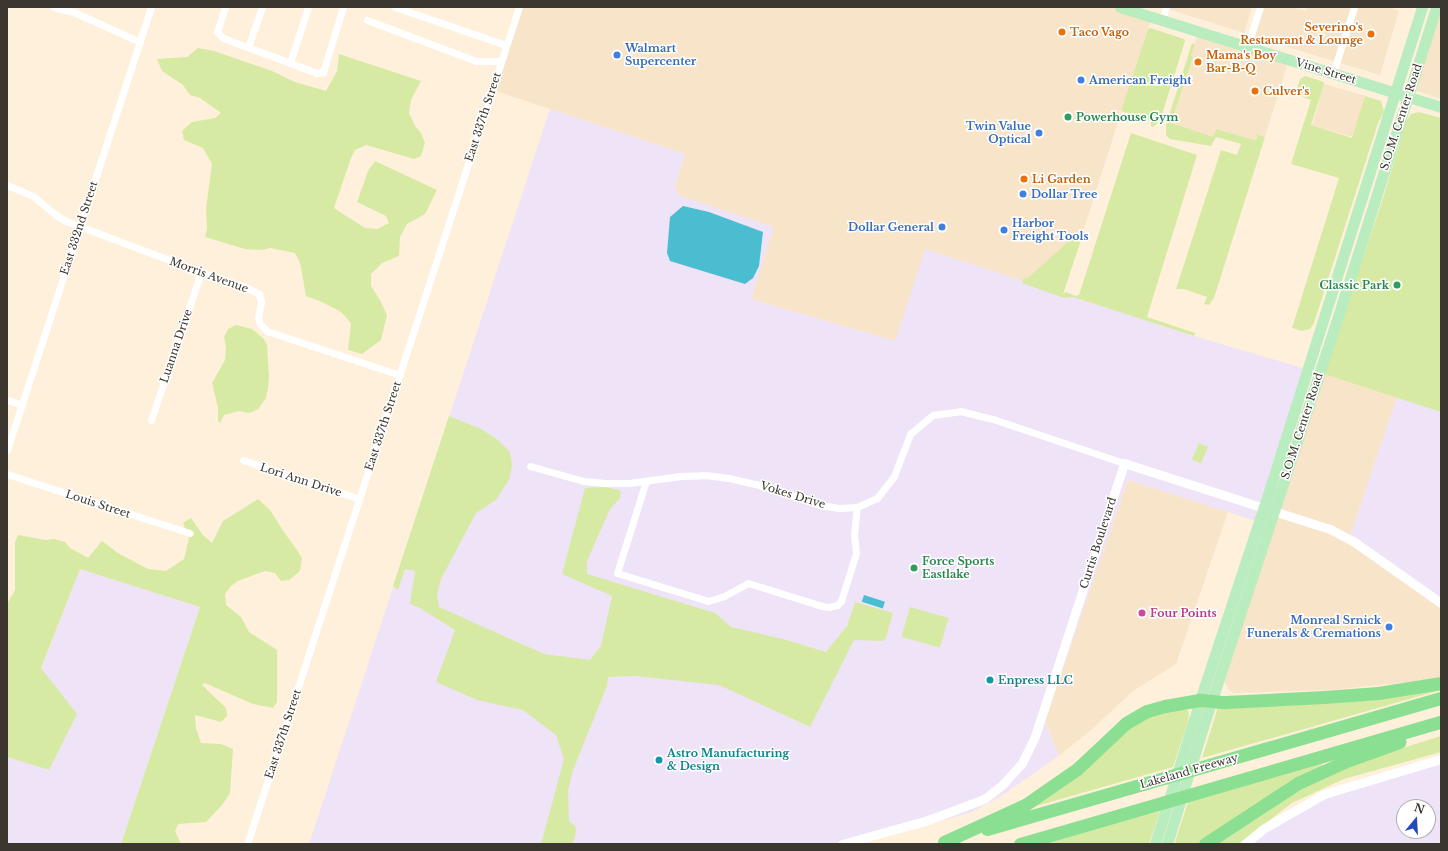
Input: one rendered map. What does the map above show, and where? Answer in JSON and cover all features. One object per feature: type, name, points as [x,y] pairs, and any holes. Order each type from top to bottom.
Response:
[{"type":"highway","points":[[940,843],[1025,805],[1077,769],[1116,731],[1138,715],[1165,706],[1206,700],[1224,702],[1370,693],[1441,683]]},
{"type":"highway","name":"Lakeland Freeway","points":[[940,843],[1441,698]]},
{"type":"highway","name":"Lakeland Freeway","points":[[1020,844],[1441,722]]},
{"type":"highway","points":[[1205,844],[1298,782],[1366,754],[1441,729]]},
{"type":"main road","name":"Vine Street","points":[[1120,7],[1441,107]]},
{"type":"main road","name":"S.O.M. Center Road","points":[[1269,509],[1422,7]]},
{"type":"main road","name":"S.O.M. Center Road","points":[[1156,841],[1188,738],[1206,700],[1408,96],[1436,7]]},
{"type":"main road","name":"S.O.M. Center Road","points":[[1169,839],[1201,734],[1206,700]]},
{"type":"street","points":[[54,7],[76,13],[140,42]]},
{"type":"street","name":"East 332nd Street","points":[[7,450],[151,7]]},
{"type":"street","points":[[225,7],[217,32],[223,38],[317,73],[323,72],[343,7]]},
{"type":"street","points":[[248,47],[262,7]]},
{"type":"street","points":[[290,63],[308,7]]},
{"type":"street","points":[[395,7],[506,45]]},
{"type":"street","name":"East 337th Street","points":[[247,844],[360,499],[518,7]]},
{"type":"street","points":[[1162,20],[1166,7]]},
{"type":"street","points":[[1247,47],[1260,7]]},
{"type":"street","points":[[1333,73],[1354,7]]},
{"type":"street","points":[[367,20],[476,61],[501,61]]},
{"type":"street","name":"Morris Avenue","points":[[7,185],[33,196],[57,216],[80,227],[248,288],[259,294],[261,302],[258,317],[260,324],[267,331],[400,375]]},
{"type":"street","name":"Luanna Drive","points":[[151,420],[201,272]]},
{"type":"street","points":[[7,400],[22,405]]},
{"type":"street","name":"Vokes Drive","points":[[530,466],[583,481],[611,483],[646,481],[681,476],[705,475],[729,478],[756,484],[820,505],[839,508],[857,507],[877,498],[894,476],[910,434],[932,415],[960,411],[993,419],[1124,463]]},
{"type":"street","name":"Lori Ann Drive","points":[[243,460],[360,499]]},
{"type":"street","points":[[1124,463],[1311,522],[1342,534],[1441,603]]},
{"type":"street","name":"Curtis Boulevard","points":[[842,844],[928,820],[984,799],[1003,784],[1022,764],[1035,736],[1124,463]]},
{"type":"street","name":"Louis Street","points":[[7,474],[190,533]]},
{"type":"street","points":[[646,481],[617,573],[708,601],[724,596],[748,583],[822,606],[829,607],[837,605],[841,601],[856,553],[854,534],[857,507]]},
{"type":"street","points":[[1245,844],[1263,829],[1324,794],[1441,759]]},
{"type":"shaded area","points":[[520,7],[1114,7],[1151,19],[1063,294],[895,341],[751,299],[678,195],[675,186],[685,154],[493,90]]},
{"type":"shaded area","points":[[1162,7],[1252,7],[1244,33]]},
{"type":"shaded area","points":[[1264,7],[1291,7],[1306,11],[1308,7],[1388,7],[1399,11],[1380,75],[1255,37]]},
{"type":"shaded area","points":[[1441,7],[1441,99],[1412,89]]},
{"type":"shaded area","points":[[1198,33],[1288,62],[1265,137],[1255,134],[1257,139],[1255,140],[1216,129],[1213,137],[1171,123],[1193,57],[1191,56]]},
{"type":"shaded area","points":[[1324,84],[1365,96],[1353,137],[1312,125]]},
{"type":"shaded area","points":[[550,109],[685,154],[675,186],[678,195],[774,227],[751,299],[895,341],[925,249],[1194,336],[1303,368],[1256,521],[1128,480],[1045,721],[1059,756],[998,798],[972,812],[861,844],[309,844]]},
{"type":"shaded area","points":[[1324,374],[1397,397],[1348,542],[1441,607],[1441,679],[1328,690],[1233,693],[1228,689],[1224,680]]},
{"type":"shaded area","points":[[1397,397],[1441,412],[1441,600],[1350,536]]},
{"type":"shaded area","points":[[1128,480],[1228,512],[1176,664],[1133,691],[1092,729],[1059,756],[1045,721]]},
{"type":"shaded area","points":[[80,569],[200,607],[121,844],[7,844],[7,757],[49,770],[41,669]]},
{"type":"shaded area","points":[[1441,763],[1441,844],[1252,844],[1266,831],[1318,801]]},
{"type":"green space","points":[[1151,28],[1184,39],[1185,41],[1160,121],[1153,127],[1151,126],[1151,121],[1121,111],[1148,29]]},
{"type":"green space","points":[[1192,43],[1195,44],[1191,56],[1193,57],[1171,123],[1213,137],[1216,129],[1255,140],[1257,139],[1256,134],[1265,137],[1214,298],[1209,305],[1204,304],[1207,297],[1184,289],[1176,289],[1221,150],[1237,155],[1241,144],[1216,137],[1211,146],[1170,139],[1166,135],[1166,125]]},
{"type":"green space","points":[[198,48],[214,51],[272,71],[295,82],[326,91],[337,71],[339,54],[421,81],[411,100],[409,113],[425,143],[421,156],[414,159],[366,145],[355,150],[334,208],[365,228],[377,229],[389,223],[386,216],[357,202],[368,171],[375,161],[437,190],[425,214],[407,224],[400,237],[399,256],[382,263],[371,274],[371,286],[387,315],[381,340],[362,354],[348,350],[351,323],[341,312],[306,296],[300,263],[295,253],[270,248],[262,250],[245,249],[205,237],[207,229],[206,208],[212,164],[203,148],[184,140],[182,131],[192,122],[215,118],[221,113],[200,98],[190,95],[183,85],[162,71],[157,59],[187,57]]},
{"type":"green space","points":[[1305,76],[1324,82],[1311,125],[1352,138],[1365,96],[1381,101],[1384,111],[1379,120],[1314,323],[1310,329],[1302,331],[1292,328],[1339,178],[1291,164],[1311,100],[1295,94],[1300,79]]},
{"type":"green space","name":"Classic Park","points":[[1419,112],[1441,118],[1441,412],[1324,374],[1384,195],[1406,121],[1411,114]]},
{"type":"green space","points":[[1131,133],[1197,155],[1147,317],[1195,333],[1194,336],[1073,297],[1064,298],[1022,283],[1023,279],[1028,278],[1082,229],[1084,231],[1063,294],[1066,292],[1076,296],[1079,295]]},
{"type":"green space","points":[[236,325],[252,329],[263,338],[267,345],[269,376],[268,388],[266,398],[258,409],[250,413],[239,411],[224,415],[220,423],[218,421],[218,408],[212,383],[225,360],[226,347],[224,337],[228,329]]},
{"type":"green space","points":[[449,416],[481,429],[498,440],[510,452],[512,465],[510,478],[496,500],[476,513],[441,579],[437,594],[439,607],[544,654],[590,660],[601,646],[612,596],[562,574],[585,488],[607,487],[621,491],[620,498],[610,509],[587,561],[587,574],[715,613],[731,627],[783,639],[826,652],[847,626],[855,602],[893,613],[886,638],[883,641],[854,640],[810,727],[719,685],[635,676],[608,677],[607,686],[573,770],[568,791],[569,821],[576,827],[575,837],[572,844],[541,844],[564,759],[556,735],[523,710],[477,700],[436,682],[455,630],[418,607],[410,604],[415,571],[405,569],[398,590],[393,586]]},
{"type":"green space","points":[[1199,443],[1208,447],[1201,464],[1192,459]]},
{"type":"green space","points":[[258,499],[270,510],[302,558],[300,571],[289,580],[281,581],[275,573],[265,571],[238,581],[231,586],[225,594],[226,605],[241,617],[249,632],[277,650],[277,702],[273,708],[253,704],[205,683],[202,685],[226,708],[227,716],[221,722],[195,715],[196,728],[201,743],[221,744],[233,749],[230,793],[223,804],[206,822],[178,824],[175,831],[181,844],[121,844],[200,607],[80,569],[41,668],[77,714],[49,770],[7,757],[7,604],[15,590],[15,542],[18,535],[46,540],[54,539],[65,542],[70,548],[88,558],[102,541],[118,553],[148,569],[166,571],[184,559],[189,538],[183,523],[191,518],[203,535],[212,543],[223,521]]},
{"type":"green space","points":[[910,607],[948,618],[940,648],[901,637]]},
{"type":"green space","points":[[1440,687],[1441,690],[1202,758],[1218,707]]},
{"type":"green space","points":[[1178,709],[1188,710],[1189,714],[1188,722],[1173,767],[1019,811],[1142,716]]},
{"type":"green space","points":[[1441,736],[1441,752],[1344,779],[1292,803],[1238,844],[1211,844],[1298,786],[1367,759]]},
{"type":"green space","points":[[1322,763],[1322,766],[1208,840],[1197,844],[1177,844],[1175,842],[1188,802]]},
{"type":"green space","points":[[1160,811],[1149,844],[1046,844],[1085,832]]},
{"type":"water","points":[[683,206],[709,212],[763,232],[759,266],[753,278],[745,284],[670,261],[667,253],[670,217]]},
{"type":"water","points":[[864,595],[885,602],[883,608],[862,602]]},
{"type":"place","name":"Taco Vago","points":[[1062,32]]},
{"type":"place","name":"Severino's Restaurant & Lounge","points":[[1371,34]]},
{"type":"place","name":"Walmart Supercenter","points":[[617,55]]},
{"type":"place","name":"Mama's Boy Bar-B-Q","points":[[1198,62]]},
{"type":"place","name":"American Freight","points":[[1081,80]]},
{"type":"place","name":"Culver's","points":[[1255,91]]},
{"type":"place","name":"Powerhouse Gym","points":[[1068,117]]},
{"type":"place","name":"Twin Value Optical","points":[[1039,133]]},
{"type":"place","name":"Li Garden","points":[[1024,179]]},
{"type":"place","name":"Dollar Tree","points":[[1023,194]]},
{"type":"place","name":"Dollar General","points":[[942,227]]},
{"type":"place","name":"Harbor Freight Tools","points":[[1004,230]]},
{"type":"place","name":"Classic Park","points":[[1397,285]]},
{"type":"place","name":"Force Sports Eastlake","points":[[914,568]]},
{"type":"place","name":"Four Points","points":[[1142,613]]},
{"type":"place","name":"Monreal Srnick Funerals & Cremations","points":[[1389,627]]},
{"type":"place","name":"Enpress LLC","points":[[990,680]]},
{"type":"place","name":"Astro Manufacturing & Design","points":[[659,760]]}]
